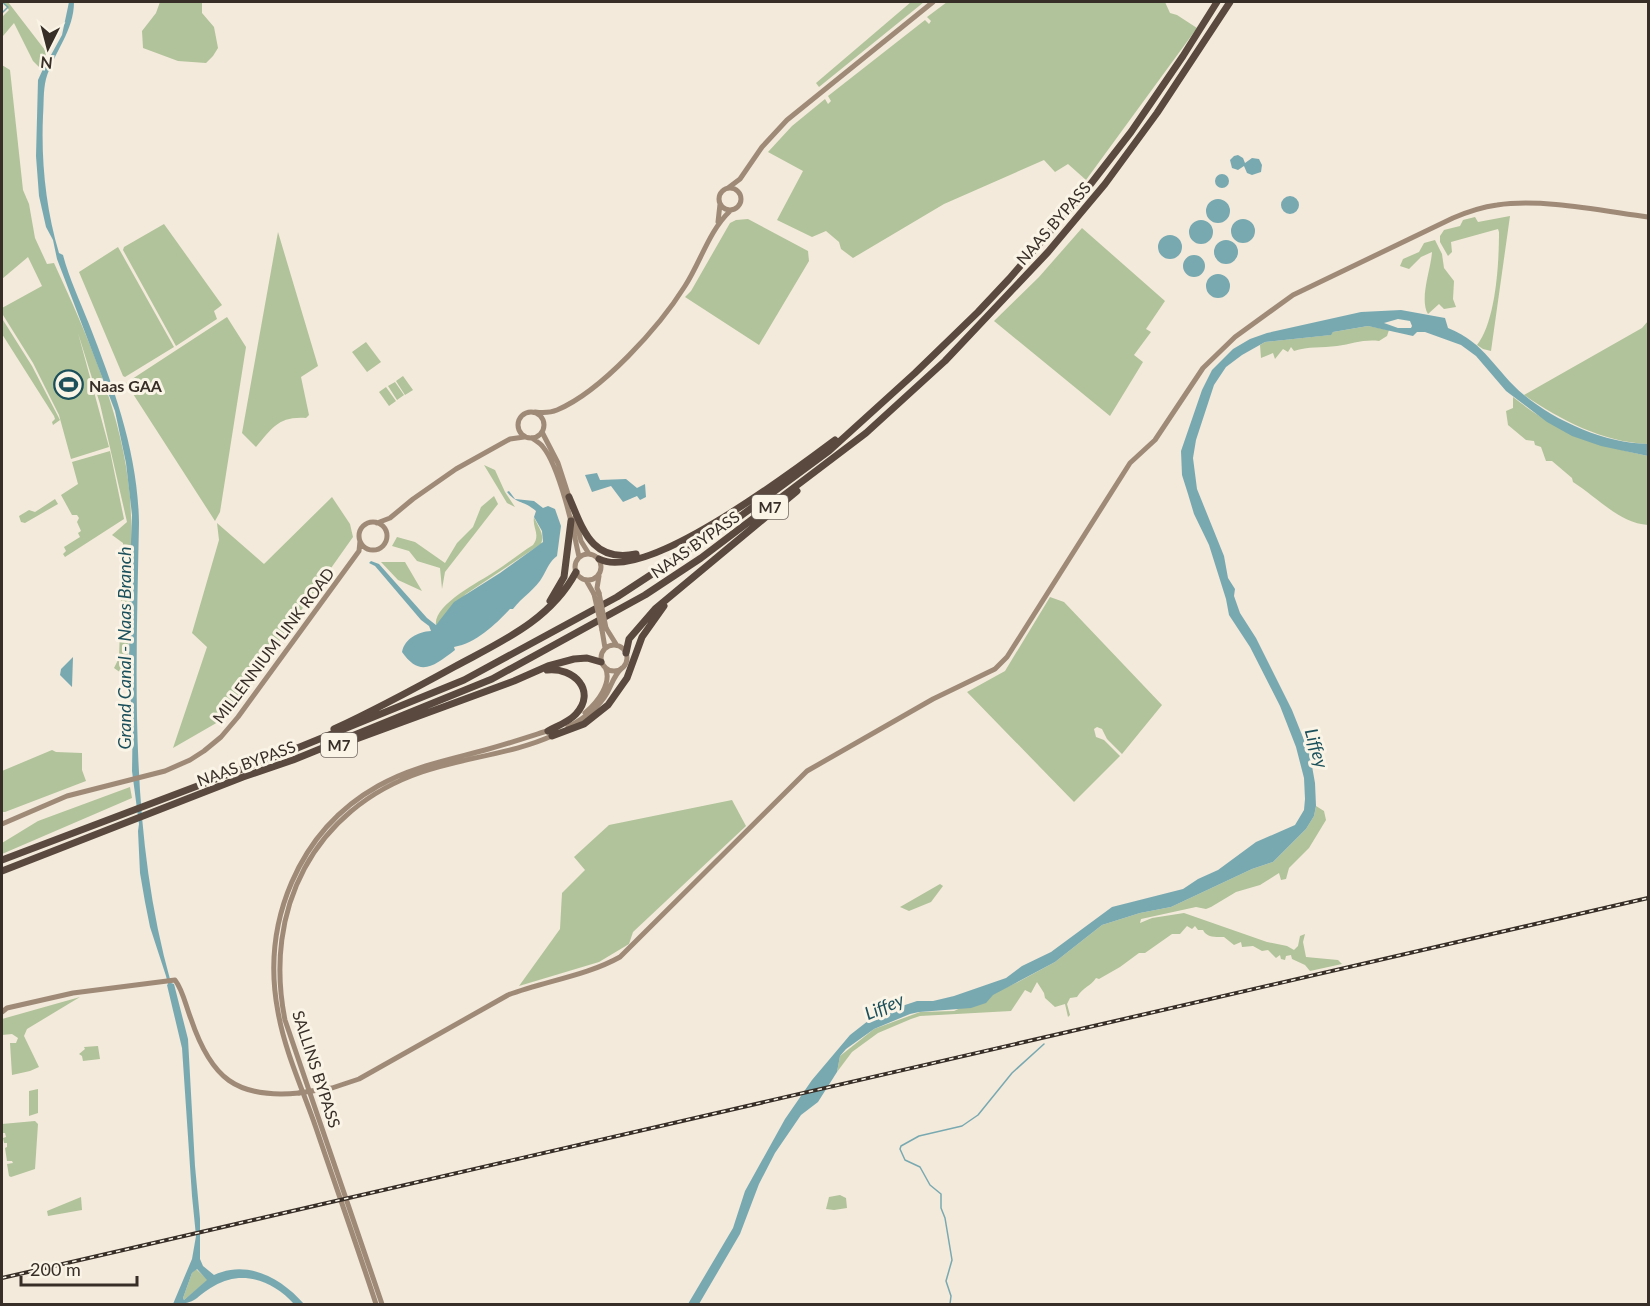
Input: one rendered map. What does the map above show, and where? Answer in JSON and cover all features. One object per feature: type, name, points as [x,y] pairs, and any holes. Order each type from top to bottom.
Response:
[{"type":"highway","name":"NAAS BYPASS","points":[[2,871],[156,811],[464,680],[617,597],[742,515],[829,451],[978,312],[1040,245],[1131,132],[1217,2]]},
{"type":"highway","name":"NAAS BYPASS","points":[[2,860],[155,801],[242,773],[293,760],[492,679],[645,595],[701,558],[866,433],[945,361],[1048,252],[1105,184],[1157,113],[1230,2]]},
{"type":"highway","name":"M7","points":[[599,559],[615,563],[656,553],[749,502],[873,410]]},
{"type":"highway","name":"M7","points":[[626,653],[629,639],[655,609],[784,502],[825,464]]},
{"type":"highway","name":"M7","points":[[569,497],[585,533],[598,549],[621,556],[667,547]]},
{"type":"highway","name":"M7","points":[[535,619],[554,597],[564,577],[571,521]]},
{"type":"highway","name":"M7","points":[[242,773],[404,695],[505,641],[535,619],[563,593],[576,572]]},
{"type":"highway","name":"M7","points":[[550,733],[584,724],[608,705],[627,678],[642,637],[675,593]]},
{"type":"highway","name":"M7","points":[[242,773],[339,745],[574,659],[587,658],[603,664]]},
{"type":"highway","name":"M7","points":[[531,674],[556,669],[566,671],[575,675],[583,688],[583,703],[575,716],[550,733]]},
{"type":"main road","points":[[718,222],[720,194],[740,179],[762,147],[787,120],[933,2]]},
{"type":"main road","points":[[510,439],[518,427],[521,416],[527,412],[547,413],[556,410],[593,386],[622,362],[646,337],[686,285],[718,222],[740,204],[740,179]]},
{"type":"main road","points":[[728,188],[739,192]]},
{"type":"main road","points":[[720,204],[724,209],[730,211]]},
{"type":"main road","points":[[2,1012],[8,1008],[73,993],[173,980],[177,983],[198,1039],[219,1073],[234,1084],[250,1091],[276,1095],[299,1093],[332,1088],[359,1080],[508,995],[534,985],[595,969],[621,957],[807,771],[933,699],[995,669],[1006,657],[1130,463],[1155,440],[1203,368],[1235,338],[1293,295],[1453,218],[1479,208],[1497,204],[1540,204],[1648,216]]},
{"type":"main road","points":[[556,410],[544,424],[542,432],[558,462],[581,541],[589,554],[599,559],[602,565],[596,594],[604,629],[605,648]]},
{"type":"main road","points":[[535,412],[544,424]]},
{"type":"main road","points":[[518,427],[524,437]]},
{"type":"main road","points":[[532,438],[542,432]]},
{"type":"main road","points":[[390,518],[385,544],[375,550],[359,551],[360,534],[363,527],[390,518],[413,498],[456,469],[510,439],[532,438],[542,445],[550,460],[571,521],[579,557],[575,564],[576,572],[580,578],[586,580],[594,579],[599,574]]},
{"type":"main road","points":[[377,523],[386,530]]},
{"type":"main road","points":[[360,541],[368,549]]},
{"type":"main road","name":"MILLENNIUM LINK ROAD","points":[[2,824],[67,796],[165,771],[190,760],[214,743],[229,728],[359,551]]},
{"type":"main road","points":[[579,557],[589,554]]},
{"type":"main road","points":[[586,580],[596,594]]},
{"type":"main road","points":[[604,629],[614,643],[618,646],[626,653],[626,663],[622,668],[613,671],[603,664],[601,654],[610,645],[618,646]]},
{"type":"main road","name":"SALLINS BYPASS","points":[[376,1305],[281,1026],[276,1002],[274,970],[279,917],[291,884],[311,849],[335,819],[361,796],[416,769],[550,733],[570,723],[589,710],[607,682],[608,673],[603,664]]},
{"type":"main road","name":"SALLINS BYPASS","points":[[381,1305],[285,1020],[279,965],[281,935],[288,908],[304,871],[325,839],[347,815],[380,790],[423,771],[518,747],[579,722],[593,711],[622,668]]},
{"type":"green space","points":[[2,2],[8,2],[48,54],[41,69],[33,61],[14,23],[3,36],[2,17],[9,10]]},
{"type":"green space","points":[[160,2],[202,2],[202,13],[214,27],[218,48],[206,63],[178,61],[143,48],[142,31],[156,13]]},
{"type":"green space","points":[[911,2],[924,2],[819,87],[816,83]]},
{"type":"green space","points":[[947,2],[1165,2],[1170,13],[1197,28],[1086,180],[1068,164],[1055,172],[1044,160],[944,204],[853,258],[841,249],[839,242],[826,231],[812,237],[777,220],[803,171],[768,152],[792,126],[825,99],[828,104],[831,101],[828,96],[925,20],[929,24],[931,21],[927,17]]},
{"type":"green space","points":[[2,65],[10,70],[23,190],[29,204],[35,238],[47,264],[54,263],[91,348],[112,406],[126,466],[132,538],[131,580],[128,662],[121,673],[114,668],[119,658],[123,543],[112,535],[127,522],[100,404],[78,333],[109,447],[71,459],[59,415],[33,363],[2,316],[2,308],[42,286],[28,257],[2,279]]},
{"type":"green space","points":[[1510,216],[1491,351],[1477,345],[1488,322],[1495,291],[1498,229],[1451,242],[1452,252],[1448,256],[1440,242],[1440,236],[1444,230],[1460,226],[1463,220],[1475,217],[1478,222]]},
{"type":"green space","points":[[748,219],[808,251],[809,261],[759,345],[685,297],[691,291],[730,223]]},
{"type":"green space","points":[[164,224],[222,305],[214,311],[217,319],[176,346],[123,250],[124,247]]},
{"type":"green space","points":[[1082,228],[1165,301],[1146,329],[1151,332],[1134,355],[1143,362],[1110,416],[994,321],[1039,277]]},
{"type":"green space","points":[[278,232],[318,366],[301,377],[309,415],[306,418],[283,421],[256,447],[242,433]]},
{"type":"green space","points":[[1435,240],[1442,254],[1444,268],[1454,281],[1453,299],[1456,307],[1444,309],[1439,304],[1428,314],[1425,292],[1432,252],[1421,257],[1409,269],[1400,266],[1403,259],[1419,252],[1424,243]]},
{"type":"green space","points":[[118,247],[174,347],[125,377],[79,272]]},
{"type":"green space","points":[[227,317],[246,347],[220,512],[215,521],[126,383]]},
{"type":"green space","points":[[3,320],[32,366],[60,420],[53,425],[54,416],[2,334]]},
{"type":"green space","points":[[1648,321],[1648,444],[1598,434],[1567,421],[1524,395],[1642,328]]},
{"type":"green space","points":[[1368,326],[1389,330],[1387,336],[1379,341],[1363,341],[1294,351],[1291,347],[1288,352],[1283,349],[1275,359],[1273,353],[1261,358],[1260,345],[1265,342],[1330,335],[1333,332]]},
{"type":"green space","points":[[366,342],[381,362],[367,372],[352,352]]},
{"type":"green space","points":[[403,376],[413,390],[405,395],[396,381]]},
{"type":"green space","points":[[395,382],[404,395],[397,400],[388,386]]},
{"type":"green space","points":[[386,387],[396,401],[389,406],[379,392]]},
{"type":"green space","points":[[1513,397],[1545,419],[1577,435],[1610,447],[1648,456],[1648,525],[1627,520],[1609,508],[1573,482],[1572,478],[1552,461],[1546,461],[1541,447],[1535,445],[1534,441],[1526,440],[1508,425],[1506,411],[1513,408]]},
{"type":"green space","points":[[110,451],[124,519],[65,557],[64,547],[80,537],[78,533],[81,531],[77,522],[79,518],[77,515],[72,515],[61,495],[78,484],[72,462]]},
{"type":"green space","points":[[484,465],[495,470],[515,507],[507,503]]},
{"type":"green space","points":[[494,496],[498,504],[445,572],[442,589],[440,568],[417,561],[409,551],[392,546],[397,537],[415,542],[445,563],[457,543],[473,527],[481,507]]},
{"type":"green space","points":[[332,497],[350,524],[353,537],[225,718],[173,748],[207,647],[192,633],[219,540],[217,523],[264,564]]},
{"type":"green space","points":[[55,499],[58,504],[25,523],[21,522],[19,516],[29,510],[35,512]]},
{"type":"green space","points":[[534,517],[542,534],[541,544],[466,594],[436,625],[437,617],[449,602],[533,545],[536,538]]},
{"type":"green space","points":[[381,562],[405,562],[422,591],[398,580]]},
{"type":"green space","points":[[1050,597],[1064,602],[1162,705],[1122,754],[1107,739],[1102,729],[1097,727],[1094,729],[1096,737],[1104,740],[1120,756],[1074,802],[967,692],[1005,671]]},
{"type":"green space","points":[[52,750],[82,753],[82,770],[86,781],[2,812],[2,771]]},
{"type":"green space","points":[[130,787],[132,798],[2,854],[2,843],[38,821]]},
{"type":"green space","points":[[732,800],[746,826],[633,932],[629,944],[599,962],[519,986],[560,929],[562,893],[585,870],[574,857],[609,825]]},
{"type":"green space","points":[[1316,806],[1324,811],[1326,820],[1309,848],[1289,868],[1286,879],[1281,880],[1279,873],[1260,885],[1236,892],[1206,909],[1196,907],[1141,919],[1140,923],[1152,918],[1184,913],[1294,950],[1298,946],[1300,936],[1305,934],[1303,942],[1306,957],[1338,960],[1342,964],[1310,971],[1305,965],[1292,959],[1291,955],[1286,956],[1285,960],[1281,959],[1280,955],[1276,958],[1268,950],[1262,951],[1253,946],[1242,947],[1241,942],[1234,945],[1224,937],[1209,936],[1195,926],[1192,929],[1187,926],[1180,934],[1172,934],[1145,953],[1139,953],[1120,967],[1099,979],[1096,978],[1077,997],[1070,998],[1067,1004],[1070,1015],[1068,1017],[1065,1004],[1055,1007],[1045,998],[1037,982],[1031,993],[1025,990],[1011,1011],[920,1016],[878,1033],[852,1052],[837,1072],[840,1056],[874,1029],[920,1012],[954,1011],[1018,982],[1055,962],[1102,925],[1140,913],[1171,907],[1252,869],[1273,862],[1306,829],[1314,816]]},
{"type":"green space","points":[[940,884],[943,886],[931,902],[909,911],[900,907]]},
{"type":"green space","points":[[80,997],[27,1029],[24,1036],[39,1067],[12,1075],[10,1043],[16,1043],[18,1038],[12,1034],[2,1035],[2,1019]]},
{"type":"green space","points":[[98,1046],[100,1059],[83,1061],[79,1054],[85,1049],[84,1047]]},
{"type":"green space","points":[[38,1089],[38,1113],[29,1116],[29,1091]]},
{"type":"green space","points":[[35,1121],[38,1124],[35,1169],[11,1177],[7,1164],[13,1163],[7,1161],[5,1148],[7,1143],[4,1143],[3,1138],[6,1137],[2,1124]]},
{"type":"green space","points":[[840,1195],[846,1198],[847,1208],[826,1209],[829,1197]]},
{"type":"green space","points":[[81,1197],[82,1210],[48,1216],[47,1211]]},
{"type":"green space","points":[[196,1269],[208,1280],[184,1300],[192,1273]]},
{"type":"water","points":[[69,2],[74,2],[71,22],[45,84],[43,133],[45,185],[59,253],[63,255],[123,421],[138,497],[137,697],[142,813],[157,927],[188,1039],[200,1219],[200,1259],[203,1266],[214,1275],[239,1269],[264,1274],[285,1287],[304,1304],[294,1304],[277,1289],[257,1280],[236,1278],[214,1286],[192,1301],[173,1304],[192,1259],[196,1236],[182,1048],[166,976],[150,927],[140,873],[139,824],[132,771],[133,707],[129,696],[129,684],[124,675],[129,662],[132,515],[126,463],[115,411],[57,259],[39,196],[36,156],[38,80],[62,35]],"holes":[[[197,1269],[207,1280],[184,1300],[192,1273]]]},
{"type":"water","points":[[1238,155],[1245,163],[1252,158],[1259,159],[1262,165],[1261,172],[1252,175],[1247,173],[1244,166],[1238,170],[1232,168],[1230,160]]},
{"type":"water","points":[[1219,174],[1225,174],[1229,181],[1225,188],[1219,188],[1215,184],[1215,178]]},
{"type":"water","points":[[1290,196],[1296,199],[1299,205],[1296,211],[1290,214],[1284,211],[1281,205],[1284,199]]},
{"type":"water","points":[[1218,199],[1223,200],[1229,206],[1229,216],[1223,222],[1218,223],[1213,222],[1207,216],[1206,211],[1207,206],[1213,200]]},
{"type":"water","points":[[1243,219],[1248,220],[1254,226],[1254,236],[1248,242],[1243,243],[1238,242],[1232,236],[1231,231],[1232,226],[1238,220]]},
{"type":"water","points":[[1201,220],[1206,221],[1212,227],[1212,237],[1206,243],[1201,244],[1196,243],[1190,237],[1189,232],[1190,227],[1196,221]]},
{"type":"water","points":[[1170,235],[1175,236],[1181,242],[1181,252],[1175,258],[1170,259],[1165,258],[1159,252],[1158,247],[1159,242],[1165,236]]},
{"type":"water","points":[[1226,240],[1231,241],[1237,247],[1237,257],[1231,263],[1226,264],[1221,263],[1215,257],[1214,252],[1215,247],[1221,241]]},
{"type":"water","points":[[1190,255],[1198,255],[1205,262],[1205,270],[1198,277],[1190,277],[1183,270],[1183,262]]},
{"type":"water","points":[[1218,274],[1226,278],[1230,286],[1226,294],[1218,298],[1210,294],[1206,286],[1210,278]]},
{"type":"water","points":[[1401,310],[1445,318],[1448,328],[1472,341],[1514,386],[1537,405],[1566,422],[1599,435],[1615,440],[1648,444],[1648,456],[1601,446],[1572,436],[1547,422],[1506,391],[1476,356],[1461,345],[1425,332],[1417,332],[1413,336],[1368,326],[1333,332],[1331,335],[1265,342],[1226,367],[1214,385],[1196,440],[1193,458],[1197,489],[1224,556],[1228,578],[1235,589],[1234,596],[1240,613],[1256,638],[1292,710],[1310,755],[1315,783],[1314,816],[1306,829],[1273,862],[1252,869],[1171,907],[1140,913],[1102,925],[1055,962],[993,995],[986,1003],[971,1008],[910,1014],[874,1029],[846,1049],[840,1056],[837,1072],[818,1102],[801,1115],[775,1153],[759,1184],[740,1234],[699,1304],[688,1304],[733,1228],[745,1191],[785,1119],[812,1080],[850,1035],[873,1017],[893,1009],[917,1001],[933,1001],[954,996],[1006,978],[1022,966],[1051,952],[1112,907],[1183,889],[1218,870],[1256,842],[1295,825],[1304,810],[1305,799],[1304,778],[1296,747],[1280,706],[1250,647],[1229,615],[1209,545],[1194,514],[1182,475],[1181,451],[1202,390],[1212,370],[1233,349],[1250,339],[1267,333],[1361,312]],"holes":[[[1398,319],[1410,321],[1411,328],[1398,328],[1384,323]]]},
{"type":"water","points":[[597,473],[600,480],[626,479],[637,488],[645,484],[646,497],[640,500],[637,496],[623,502],[611,486],[592,492],[585,475]]},
{"type":"water","points":[[509,491],[515,499],[534,501],[543,508],[548,506],[555,509],[561,526],[557,556],[537,585],[485,632],[470,642],[454,647],[455,650],[434,665],[421,667],[415,665],[402,652],[406,643],[413,637],[431,631],[429,626],[421,620],[375,566],[369,563],[371,561],[379,564],[436,625],[454,602],[543,542],[542,531],[534,517],[536,511],[514,499],[507,492]]},
{"type":"water","points":[[73,657],[72,687],[60,675],[61,669]]},
{"type":"waterway","points":[[2,2],[8,7],[2,13]]},
{"type":"waterway","points":[[950,1304],[951,1296],[946,1281],[952,1260],[945,1218],[941,1208],[941,1194],[930,1185],[920,1167],[905,1160],[901,1146],[919,1136],[962,1126],[978,1115],[1012,1073],[1044,1044]]},
{"type":"railway","points":[[2,1278],[1648,898]]},
{"type":"place","name":"Naas GAA","points":[[68,385]]},
{"type":"water label","name":"Grand Canal - Naas Branch","points":[[124,648]]},
{"type":"water label","name":"Liffey","points":[[1317,748]]},
{"type":"water label","name":"Liffey","points":[[884,1006]]}]
